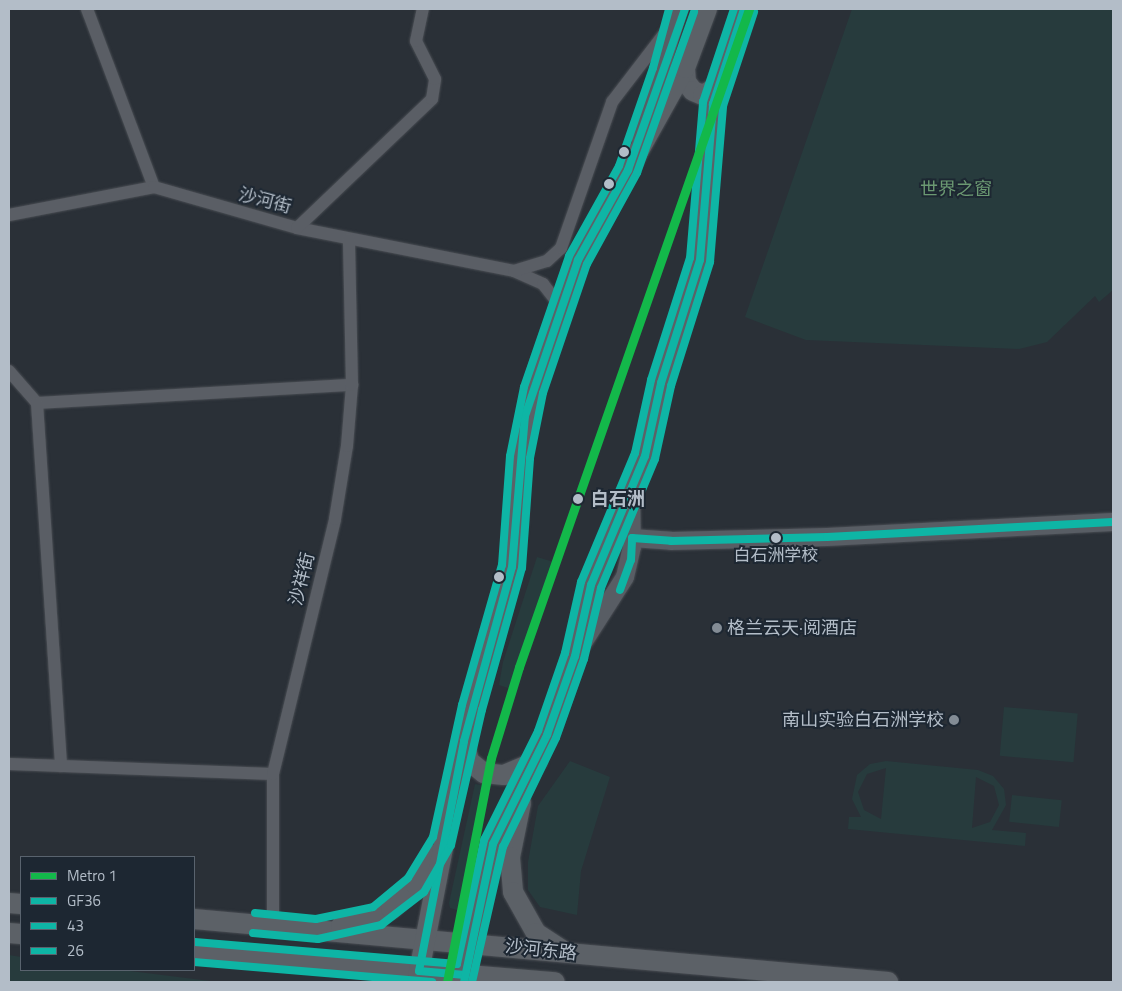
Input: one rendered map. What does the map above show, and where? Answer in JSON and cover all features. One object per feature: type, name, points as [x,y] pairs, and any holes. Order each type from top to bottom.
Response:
[{"type":"main road","points":[[418,977],[442,841],[464,741],[514,559],[526,416],[560,307],[591,232],[628,170],[684,68],[707,9]]},
{"type":"main road","points":[[465,979],[471,943],[494,844],[537,761],[575,656],[591,585],[631,492],[700,260],[717,87],[744,9]]},
{"type":"main road","points":[[684,68],[686,82],[693,91],[702,95],[717,87]]},
{"type":"main road","points":[[464,741],[469,761],[484,773],[504,775],[537,761]]},
{"type":"main road","points":[[527,778],[510,857],[513,892],[536,934],[568,952]]},
{"type":"main road","points":[[317,929],[361,922],[391,909],[416,885],[442,841]]},
{"type":"main road","name":"沙河东路","points":[[195,919],[888,982]]},
{"type":"main road","name":"沙河东路","points":[[195,952],[307,962],[418,977],[555,982]]},
{"type":"main road","points":[[307,962],[372,982]]},
{"type":"street","points":[[87,9],[154,187]]},
{"type":"street","points":[[297,228],[432,98],[435,78],[416,41],[423,9]]},
{"type":"street","points":[[628,170],[663,71],[678,9]]},
{"type":"street","points":[[514,270],[547,261],[560,248],[612,102],[661,41],[678,9]]},
{"type":"street","name":"沙河街","points":[[9,216],[154,187],[297,228],[514,270]]},
{"type":"street","name":"沙祥街","points":[[273,925],[273,774],[335,519],[352,385],[349,239]]},
{"type":"street","points":[[514,270],[543,284],[560,307]]},
{"type":"street","points":[[9,371],[37,403],[61,766]]},
{"type":"street","points":[[37,403],[352,385]]},
{"type":"street","points":[[575,656],[619,592],[631,560],[631,492]]},
{"type":"street","points":[[632,538],[689,540],[827,537],[1113,522]]},
{"type":"street","points":[[9,764],[273,774]]},
{"type":"green space","name":"世界之窗","points":[[852,9],[1113,9],[1113,290],[1099,302],[1095,296],[1047,342],[1019,349],[806,340],[745,317]]},
{"type":"green space","points":[[537,557],[557,563],[511,689],[499,685],[503,662]]},
{"type":"green space","points":[[1004,707],[1078,713],[1073,762],[1000,756]]},
{"type":"green space","points":[[570,761],[610,777],[581,871],[577,915],[540,907],[528,890],[528,862],[538,806]]},
{"type":"green space","points":[[886,761],[978,770],[993,776],[1004,789],[1006,805],[992,830],[1026,833],[1025,846],[848,829],[849,817],[861,817],[852,799],[857,775],[870,764]],"holes":[[[886,768],[881,819],[864,810],[858,792],[867,774]],[[976,777],[994,786],[999,805],[990,822],[972,828]]]},
{"type":"green space","points":[[475,784],[486,786],[488,792],[465,907],[460,911],[450,908],[449,903]]},
{"type":"green space","points":[[1012,795],[1062,800],[1059,827],[1009,822]]},
{"type":"green space","points":[[9,955],[20,957],[20,971],[130,971],[218,982],[9,982]]},
{"type":"metro line","name":"1","points":[[447,982],[491,758],[519,667],[749,9]]},
{"type":"transit line","name":"26","points":[[255,913],[316,919],[373,907],[408,878],[433,837],[462,705],[502,565],[510,456],[524,387],[569,256],[619,166],[653,68],[669,9]]},
{"type":"transit line","name":"GF36","points":[[465,975],[419,971],[464,741],[512,567],[525,416],[578,260],[628,170],[685,9]]},
{"type":"transit line","name":"26","points":[[195,942],[457,964],[484,840],[538,731],[565,653],[581,582],[635,453],[651,380],[690,258],[703,102],[734,9]]},
{"type":"transit line","name":"GF36","points":[[464,982],[493,844],[547,735],[575,656],[591,585],[645,456],[661,383],[700,260],[713,104],[744,9]]},
{"type":"transit line","name":"43","points":[[253,933],[318,939],[381,925],[424,892],[451,845],[482,710],[522,568],[530,458],[543,393],[587,264],[637,173],[694,12]]},
{"type":"transit line","name":"43","points":[[472,982],[503,847],[556,738],[584,659],[601,588],[655,459],[671,386],[710,262],[723,106],[754,12]]},
{"type":"transit line","name":"GF36","points":[[620,590],[631,560],[632,538],[671,541],[827,537],[1113,522]]},
{"type":"transit line","name":"43","points":[[195,962],[432,982]]},
{"type":"place","name":"白石洲","points":[[578,499]]},
{"type":"place","name":"白石洲学校","points":[[776,538]]},
{"type":"place","name":"格兰云天·阅酒店","points":[[717,628]]},
{"type":"place","name":"南山实验白石洲学校","points":[[954,720]]}]
